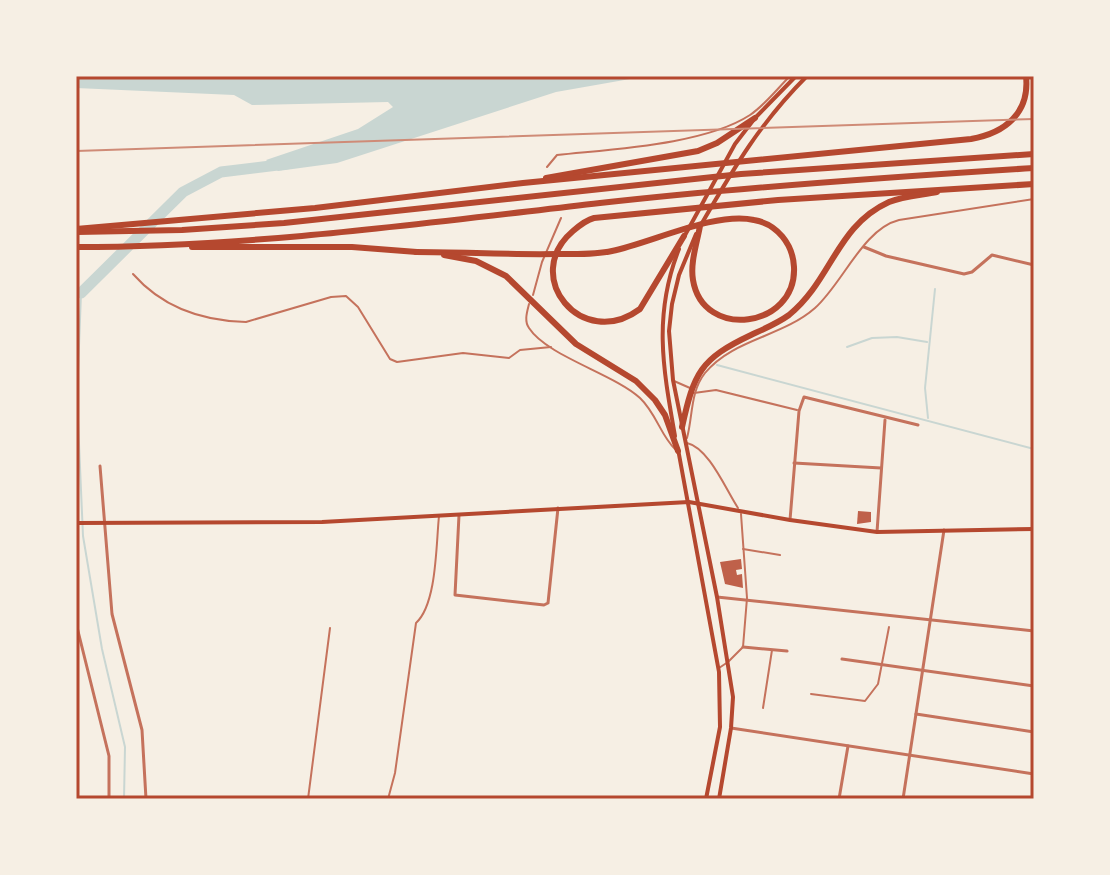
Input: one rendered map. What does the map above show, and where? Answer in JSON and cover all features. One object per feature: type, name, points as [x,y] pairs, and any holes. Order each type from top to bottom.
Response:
[{"type":"highway","points":[[76,230],[926,145],[990,135],[1008,125],[1017,115],[1025,98],[1026,76]]},
{"type":"highway","points":[[523,183],[698,151],[717,143],[755,118]]},
{"type":"highway","points":[[76,230],[182,230],[314,220],[741,174],[1034,154]]},
{"type":"highway","points":[[76,247],[169,246],[383,227],[703,192],[1034,168]]},
{"type":"highway","points":[[684,236],[640,309],[630,317],[609,322],[589,320],[572,311],[557,291],[553,271],[557,251],[569,234],[587,220],[726,204],[1034,184]]},
{"type":"highway","points":[[682,427],[699,371],[728,346],[788,316],[816,287],[856,223],[892,201],[963,188]]},
{"type":"highway","points":[[416,252],[532,255],[611,252],[665,236],[714,223],[731,218],[756,220],[775,229],[788,245],[793,258],[794,278],[786,297],[772,312],[753,320],[734,320],[715,313],[705,304],[695,286],[692,268],[700,226]]},
{"type":"highway","points":[[169,246],[226,249],[352,247],[465,258],[506,276],[576,344],[636,381],[665,415],[678,451]]},
{"type":"main road","points":[[706,799],[720,727],[718,668],[664,375],[661,325],[668,277],[684,236],[726,158],[755,118],[793,76]]},
{"type":"main road","points":[[719,799],[733,697],[717,597],[673,380],[669,331],[672,304],[679,275],[700,226],[745,149],[807,76]]},
{"type":"main road","points":[[76,523],[322,522],[689,502],[877,532],[1034,529]]},
{"type":"street","points":[[864,247],[886,256],[964,274],[972,272],[992,255],[1034,265]]},
{"type":"street","points":[[790,520],[799,411],[804,397],[918,425]]},
{"type":"street","points":[[877,532],[886,419]]},
{"type":"street","points":[[794,463],[881,468]]},
{"type":"street","points":[[100,466],[112,614],[142,730],[146,799]]},
{"type":"street","points":[[459,515],[455,595],[544,605],[548,603],[558,508]]},
{"type":"street","points":[[903,799],[944,530]]},
{"type":"street","points":[[717,597],[1034,631]]},
{"type":"street","points":[[76,623],[109,756],[109,799]]},
{"type":"street","points":[[743,647],[787,651]]},
{"type":"street","points":[[842,659],[1034,686]]},
{"type":"street","points":[[916,714],[1034,732]]},
{"type":"street","points":[[731,728],[1034,774]]},
{"type":"street","points":[[839,799],[848,746]]},
{"type":"lane","points":[[547,167],[557,155],[685,139],[740,121],[781,89]]},
{"type":"lane","points":[[718,668],[743,647],[747,598],[741,512],[726,485],[697,446],[686,443],[692,391],[719,359],[797,322],[816,307],[876,231],[888,222],[1034,199]]},
{"type":"lane","points":[[533,295],[542,262],[561,218]]},
{"type":"lane","points":[[133,274],[174,308],[234,321],[246,322],[331,297],[346,296],[358,307],[390,359],[397,362],[463,353],[509,358],[520,350],[551,347]]},
{"type":"lane","points":[[529,304],[526,318],[529,328],[551,347],[634,393],[656,416],[670,444],[678,451]]},
{"type":"lane","points":[[673,380],[692,391],[716,390],[799,411]]},
{"type":"lane","points":[[388,799],[395,773],[416,623],[424,616],[433,577],[439,516]]},
{"type":"lane","points":[[743,549],[780,555]]},
{"type":"lane","points":[[811,694],[865,701],[878,684],[889,627]]},
{"type":"lane","points":[[308,799],[330,628]]},
{"type":"lane","points":[[763,708],[772,650]]},
{"type":"shaded area","points":[[76,76],[647,76],[556,92],[337,163],[278,171],[266,160],[358,129],[393,107],[388,102],[252,105],[234,95],[76,88]]},
{"type":"building","points":[[858,511],[871,512],[871,522],[857,524]]},
{"type":"building","points":[[741,559],[742,569],[736,570],[737,575],[742,574],[743,588],[725,584],[720,562]]},
{"type":"waterway","points":[[81,293],[183,192],[221,172],[286,164]]},
{"type":"waterway","points":[[928,418],[925,388],[935,289]]},
{"type":"waterway","points":[[76,295],[81,293],[77,398],[83,536],[102,649],[125,747],[124,799]]},
{"type":"waterway","points":[[847,347],[872,338],[897,337],[927,342]]},
{"type":"waterway","points":[[717,365],[1034,449]]},
{"type":"railway","points":[[76,151],[1034,119]]}]
